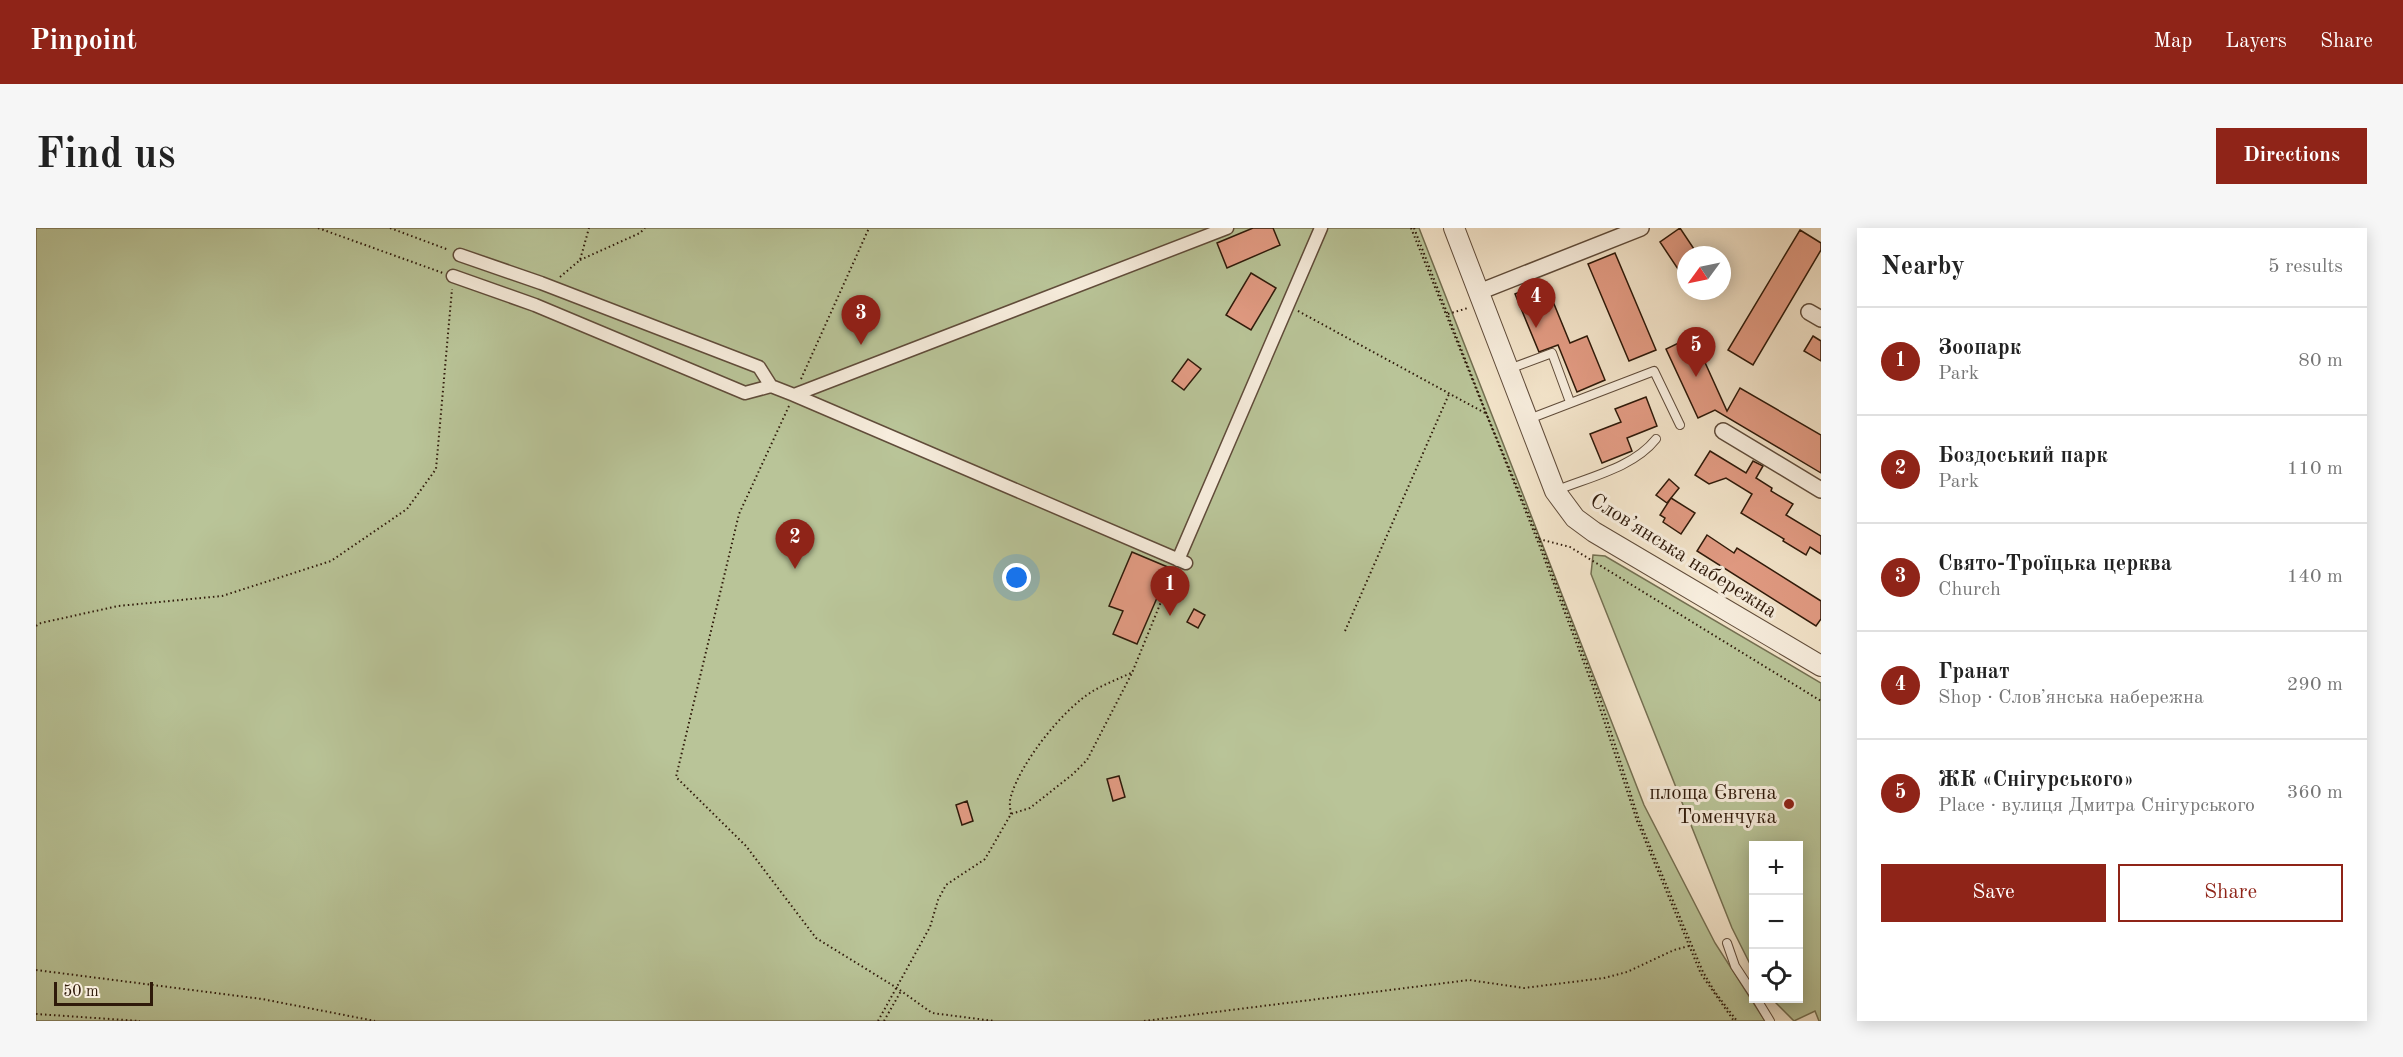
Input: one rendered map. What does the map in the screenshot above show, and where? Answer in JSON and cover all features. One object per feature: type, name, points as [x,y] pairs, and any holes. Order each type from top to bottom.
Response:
[{"type":"street","points":[[794,395],[1227,228]]},
{"type":"street","points":[[460,255],[759,367],[771,386],[1182,562],[1320,228]]},
{"type":"street","name":"Словʼянська набережна","points":[[1454,228],[1474,300],[1508,370],[1555,491],[1575,518],[1594,532],[1821,666]]},
{"type":"street","points":[[1474,300],[1641,228]]},
{"type":"street","points":[[453,276],[535,305],[745,393],[771,386]]},
{"type":"street","points":[[1723,431],[1821,490]]},
{"type":"lane","points":[[1508,370],[1552,353],[1570,402]]},
{"type":"lane","points":[[1528,419],[1654,371],[1680,425]]},
{"type":"lane","points":[[1555,491],[1646,452],[1656,439]]},
{"type":"lane","points":[[1727,943],[1735,966],[1749,987]]},
{"type":"lane","points":[[1759,1003],[1770,1021]]},
{"type":"path","points":[[36,626],[118,606],[222,596],[331,561],[407,509],[436,469],[453,276],[318,228]]},
{"type":"path","points":[[390,228],[460,255]]},
{"type":"path","points":[[580,260],[589,228]]},
{"type":"path","points":[[545,285],[580,260],[640,233],[645,228]]},
{"type":"path","points":[[869,228],[739,514],[676,777],[746,846],[816,938],[897,988],[932,1013],[994,1021]]},
{"type":"path","points":[[1412,228],[1486,414],[1539,539],[1599,695],[1639,820],[1690,946]]},
{"type":"path","points":[[1412,228],[1538,542],[1592,684],[1637,821],[1690,946],[1715,992],[1736,1021]]},
{"type":"path","points":[[1448,314],[1474,300]]},
{"type":"path","points":[[1287,305],[1486,414]]},
{"type":"path","points":[[1345,631],[1449,394]]},
{"type":"path","points":[[1539,539],[1570,547],[1821,701]]},
{"type":"path","points":[[1011,814],[1030,808],[1074,774],[1087,760],[1132,673],[1182,562]]},
{"type":"path","points":[[878,1021],[930,927],[938,900],[946,885],[986,858],[1011,814],[1010,798],[1016,784],[1046,735],[1060,719],[1092,692],[1132,673]]},
{"type":"path","points":[[1144,1021],[1469,980],[1524,988],[1604,978],[1627,972],[1674,950],[1690,946]]},
{"type":"path","points":[[36,970],[262,999],[375,1021]]},
{"type":"path","points":[[884,1021],[901,991]]},
{"type":"path","points":[[36,1014],[140,1021]]},
{"type":"green space","points":[[36,228],[1419,228],[1644,805],[1715,943],[1749,996],[1749,1003],[1753,1003],[1765,1021],[36,1021]]},
{"type":"green space","points":[[1593,555],[1605,556],[1821,683],[1821,1021],[1815,1011],[1794,1021],[1776,1003],[1803,1003],[1803,841],[1749,841],[1749,962],[1732,928],[1591,574]]},
{"type":"building","points":[[1253,228],[1273,228],[1280,245],[1227,268],[1217,243]]},
{"type":"building","points":[[1680,228],[1692,246],[1677,246],[1677,268],[1660,242]]},
{"type":"building","points":[[1800,230],[1821,243],[1821,250],[1753,365],[1728,350]]},
{"type":"building","points":[[1615,253],[1656,350],[1629,361],[1588,264]]},
{"type":"building","points":[[1251,273],[1276,288],[1251,330],[1226,315]]},
{"type":"building","points":[[1545,282],[1570,343],[1587,336],[1605,380],[1577,392],[1558,345],[1539,352],[1515,294]]},
{"type":"building","points":[[1693,336],[1727,411],[1740,388],[1821,435],[1821,473],[1715,410],[1698,418],[1666,349]]},
{"type":"building","points":[[1813,336],[1821,341],[1821,361],[1804,351]]},
{"type":"building","points":[[1188,359],[1201,369],[1184,390],[1172,381]]},
{"type":"building","points":[[1646,397],[1657,426],[1627,438],[1632,451],[1602,463],[1590,434],[1621,422],[1615,409]]},
{"type":"building","points":[[1710,451],[1746,473],[1753,461],[1763,466],[1756,478],[1772,488],[1771,491],[1793,504],[1786,515],[1821,536],[1821,554],[1810,547],[1806,555],[1741,513],[1752,494],[1726,478],[1709,484],[1695,475]]},
{"type":"building","points":[[1669,479],[1679,488],[1667,503],[1656,495]]},
{"type":"building","points":[[1671,498],[1695,513],[1681,534],[1663,522],[1665,518],[1660,515]]},
{"type":"building","points":[[1707,535],[1734,553],[1737,548],[1821,601],[1821,619],[1816,626],[1697,551]]},
{"type":"building","points":[[1132,552],[1170,568],[1137,644],[1113,634],[1123,611],[1109,606]]},
{"type":"building","points":[[1194,609],[1205,615],[1198,628],[1187,622]]},
{"type":"building","points":[[1119,776],[1125,797],[1113,801],[1107,779]]},
{"type":"building","points":[[967,801],[973,821],[962,825],[956,805]]},
{"type":"place","name":"Гранат","points":[[1536,328]]},
{"type":"place","name":"Свято-Троїцька церква","points":[[861,345]]},
{"type":"place","name":"ЖК «Снігурського»","points":[[1696,377]]},
{"type":"place","name":"Боздоський парк","points":[[795,569]]},
{"type":"place","name":"Зоопарк","points":[[1170,616]]},
{"type":"place","name":"площа Євгена Томенчука","points":[[1789,804]]}]
